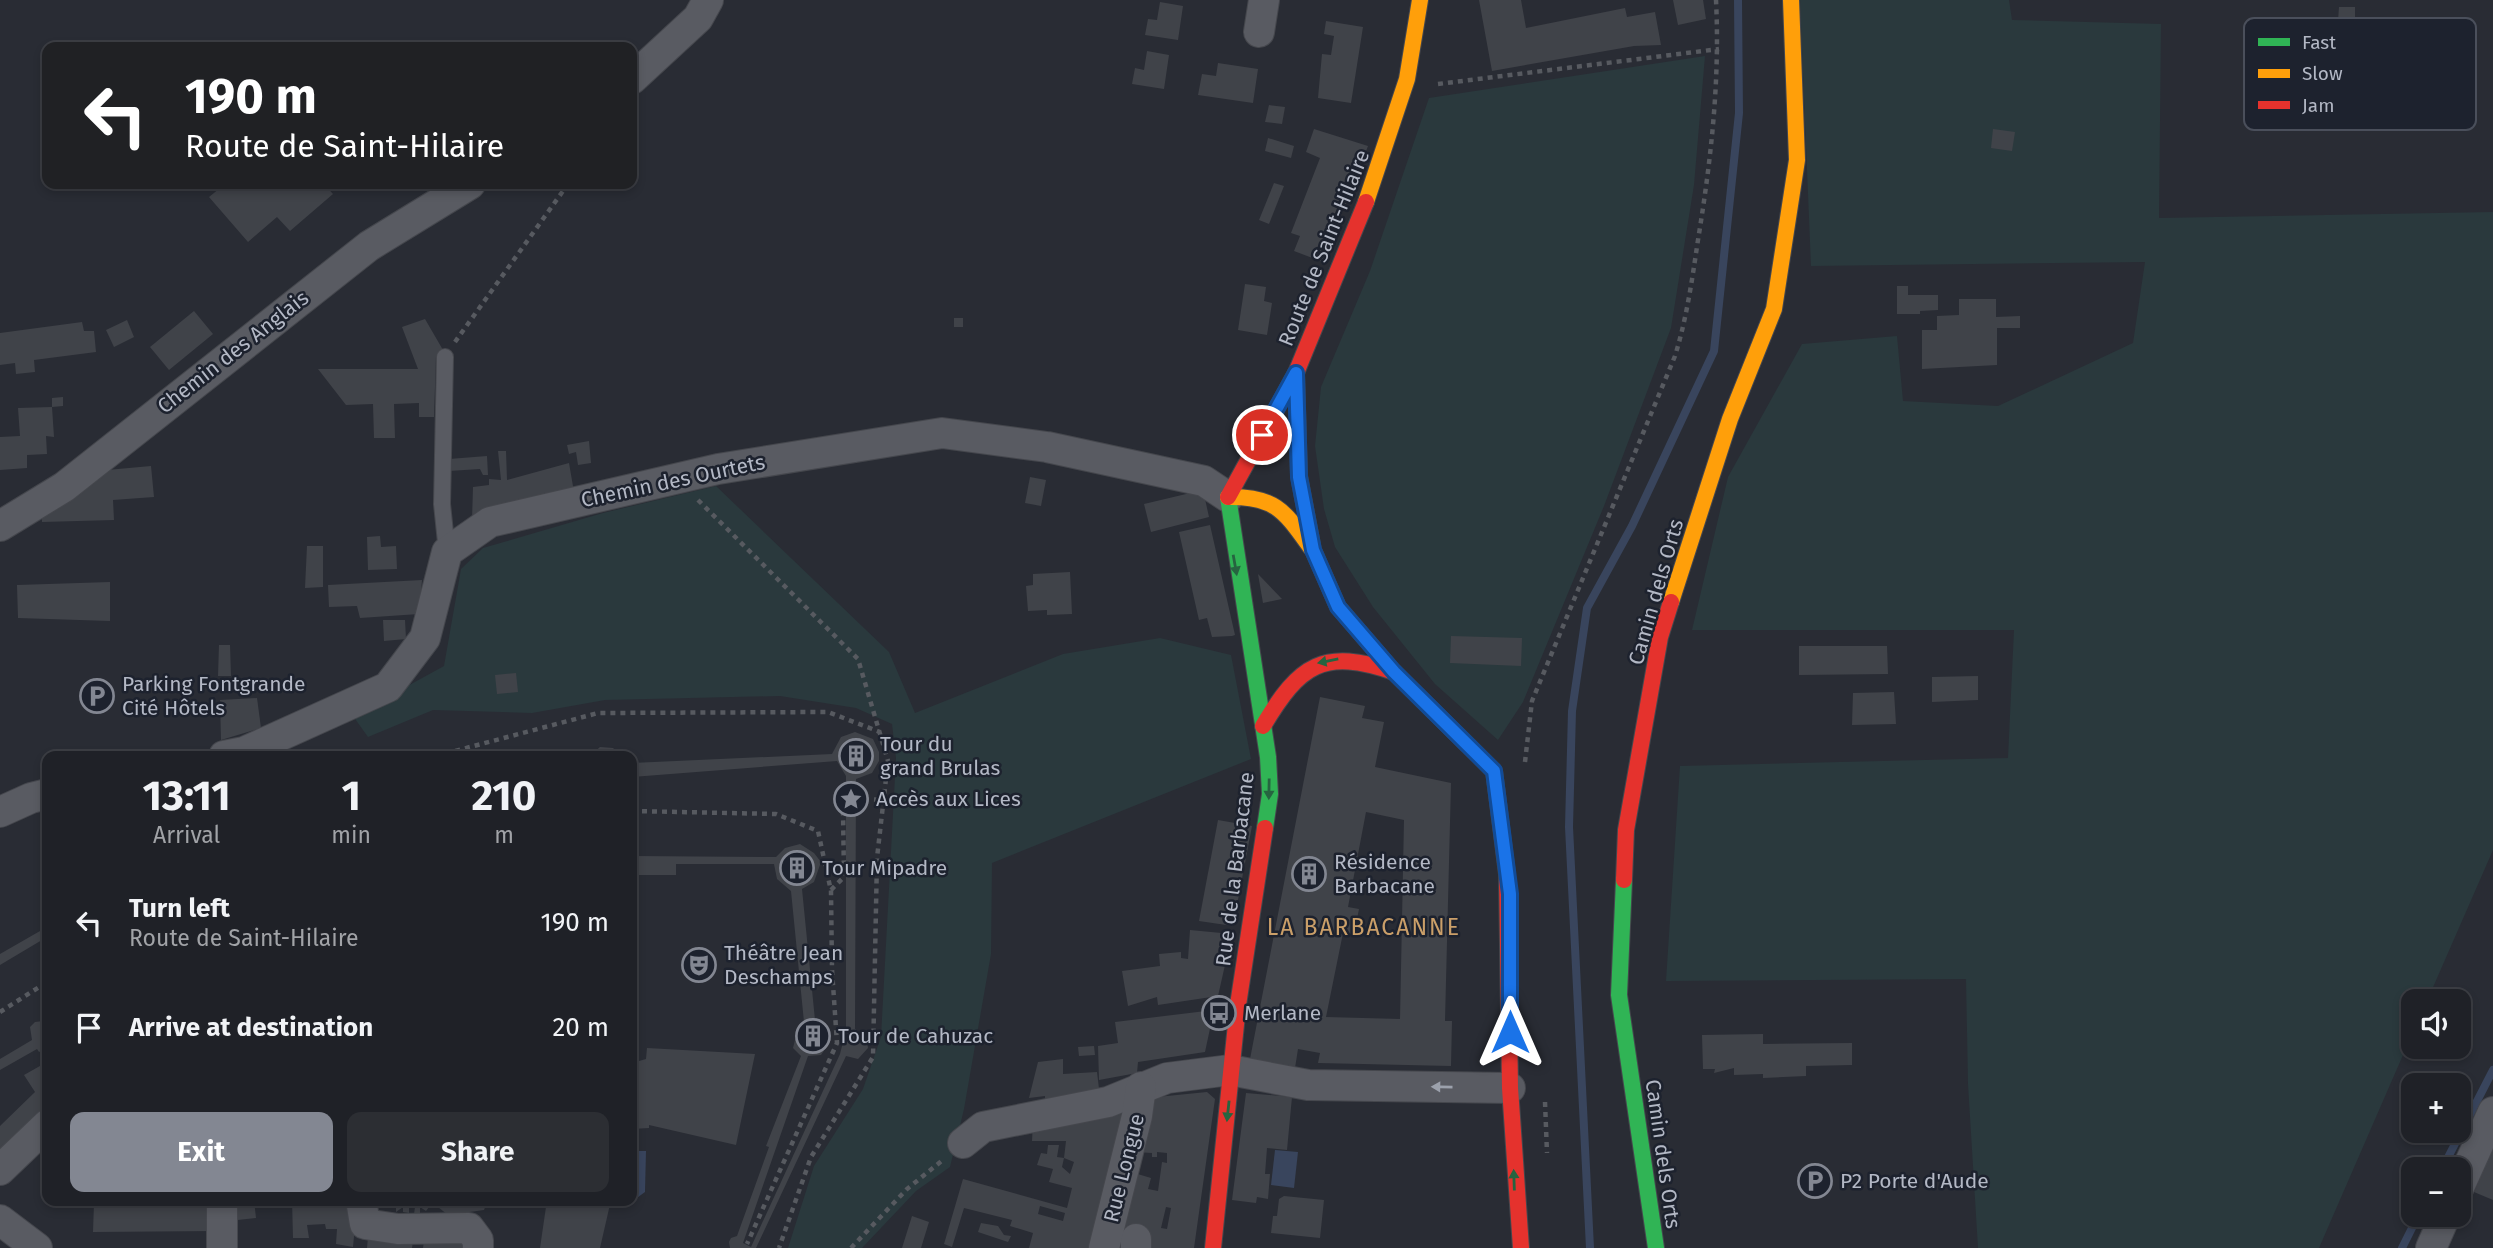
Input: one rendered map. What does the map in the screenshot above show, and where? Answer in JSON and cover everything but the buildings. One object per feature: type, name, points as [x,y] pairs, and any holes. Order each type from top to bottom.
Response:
[{"type":"main road","name":"Camin dels Orts","points":[[1656,1248],[1619,995],[1626,830],[1660,638],[1730,419],[1774,309],[1797,160],[1791,0]]},
{"type":"main road","name":"Route de Saint-Hilaire","points":[[1240,491],[1296,373],[1362,216],[1404,89],[1417,36],[1416,1]]},
{"type":"main road","points":[[1296,373],[1299,477],[1313,550],[1338,607],[1394,672],[1494,771],[1510,894],[1510,1088],[1515,1196],[1521,1248]]},
{"type":"main road","points":[[1279,461],[1297,429]]},
{"type":"main road","points":[[1240,491],[1270,500],[1313,550]]},
{"type":"main road","name":"Rue de la Barbacane","points":[[1213,1248],[1230,1070],[1270,794],[1258,681],[1231,540],[1240,491]]},
{"type":"main road","points":[[1263,726],[1280,696],[1305,670],[1319,662],[1362,659],[1394,672]]},
{"type":"street","points":[[637,74],[698,18],[708,0]]},
{"type":"street","points":[[1259,32],[1264,0]]},
{"type":"street","name":"Chemin des Anglais","points":[[0,526],[64,487],[369,246],[462,189]]},
{"type":"street","name":"Chemin des Ourtets","points":[[447,552],[490,522],[718,469],[942,433],[1047,447],[1240,491]]},
{"type":"street","points":[[246,751],[388,687],[425,638],[447,552]]},
{"type":"street","points":[[0,813],[42,795]]},
{"type":"street","points":[[963,1143],[983,1127],[1108,1102],[1167,1078],[1230,1070],[1308,1085],[1510,1088]]},
{"type":"street","name":"Rue Longue","points":[[1104,1248],[1137,1116],[1141,1087]]},
{"type":"street","points":[[2471,1161],[2493,1112]]},
{"type":"street","points":[[0,1170],[42,1130]]},
{"type":"street","points":[[222,1206],[222,1248]]},
{"type":"street","points":[[0,1220],[37,1248]]},
{"type":"street","points":[[362,1224],[398,1230],[469,1228],[478,1240],[478,1248]]},
{"type":"street","points":[[2431,1248],[2440,1227]]},
{"type":"lane","points":[[444,356],[442,504],[447,552]]},
{"type":"path","points":[[1524,773],[1532,701],[1675,356],[1687,317],[1710,167],[1718,49],[1716,0]]},
{"type":"path","points":[[1404,89],[1718,49]]},
{"type":"path","points":[[444,356],[564,189]]},
{"type":"path","points":[[707,508],[858,659],[888,761],[877,858],[873,1057],[811,1157],[779,1248]]},
{"type":"path","points":[[455,751],[598,713],[828,712],[880,732]]},
{"type":"path","points":[[856,811],[859,811],[859,799],[884,800]]},
{"type":"path","points":[[637,811],[776,814],[818,831],[831,891],[832,970],[837,1043],[747,1244]]},
{"type":"path","points":[[831,891],[844,877],[843,811],[846,811]]},
{"type":"path","points":[[0,1012],[42,985]]},
{"type":"path","points":[[1545,1092],[1548,1161]]},
{"type":"path","points":[[851,1248],[908,1189],[963,1143]]},
{"type":"shaded area","points":[[1800,0],[2009,0],[2012,20],[2161,24],[2159,218],[2493,212],[2493,850],[2432,989],[2401,989],[2401,1059],[2319,1248],[1978,1248],[1968,1084],[1966,979],[1666,981],[1680,766],[2008,758],[2014,630],[1692,630],[1728,477],[1802,344],[1897,336],[1903,401],[1998,406],[2133,343],[2145,262],[1811,266]]},
{"type":"shaded area","points":[[1705,56],[1694,185],[1671,328],[1604,506],[1523,702],[1498,740],[1435,684],[1373,607],[1335,547],[1324,509],[1315,446],[1321,387],[1370,271],[1429,98]]},
{"type":"shaded area","points":[[716,486],[889,652],[915,713],[1063,654],[1160,638],[1231,655],[1251,759],[992,863],[991,954],[964,1109],[950,1167],[916,1191],[862,1248],[788,1248],[814,1166],[863,1089],[881,1037],[896,758],[892,724],[856,708],[780,696],[605,700],[532,713],[433,710],[368,737],[353,716],[444,666],[461,569],[483,548],[603,513]]},
{"type":"water","points":[[1275,1150],[1298,1152],[1294,1188],[1271,1185]]},
{"type":"water","points":[[637,1151],[646,1151],[645,1192],[637,1198]]},
{"type":"waterway","points":[[1590,1248],[1569,827],[1572,711],[1587,608],[1632,526],[1714,351],[1739,113],[1738,0]]},
{"type":"waterway","points":[[2448,1157],[2493,1070]]},
{"type":"waterway","points":[[2402,1248],[2412,1227]]},
{"type":"traffic: fast","points":[[1296,373],[1299,476],[1313,550],[1338,607],[1394,672],[1494,771],[1507,874]]},
{"type":"traffic: fast","points":[[1228,497],[1268,757],[1270,794],[1265,828]]},
{"type":"traffic: fast","points":[[1624,880],[1619,995],[1656,1248]]},
{"type":"traffic: slow","points":[[1366,202],[1407,79],[1420,0]]},
{"type":"traffic: slow","points":[[1671,602],[1730,419],[1774,309],[1797,160],[1791,0]]},
{"type":"traffic: slow","points":[[1228,497],[1258,499],[1278,509],[1311,548]]},
{"type":"traffic: jam","points":[[1228,497],[1296,373],[1366,202]]},
{"type":"traffic: jam","points":[[1624,880],[1626,830],[1660,637],[1671,602]]},
{"type":"traffic: jam","points":[[1263,726],[1289,688],[1302,675],[1316,667],[1331,662],[1349,662],[1394,672]]},
{"type":"traffic: jam","points":[[1213,1248],[1238,1005],[1265,828]]},
{"type":"traffic: jam","points":[[1507,874],[1510,1088],[1521,1248]]},
{"type":"place","name":"Parking Fontgrande Cité Hôtels","points":[[97,696]]},
{"type":"place","name":"Tour du grand Brulas","points":[[856,756]]},
{"type":"place","name":"Accès aux Lices","points":[[851,799]]},
{"type":"place","name":"Tour Mipadre","points":[[797,868]]},
{"type":"place","name":"Résidence Barbacane","points":[[1309,874]]},
{"type":"place","name":"Théâtre Jean Deschamps","points":[[699,965]]},
{"type":"place","name":"Merlane","points":[[1219,1013]]},
{"type":"place","name":"Tour de Cahuzac","points":[[813,1036]]},
{"type":"place","name":"P2 Porte d'Aude","points":[[1815,1181]]},
{"type":"district","name":"LA BARBACANNE","points":[[1364,927]]},
{"type":"route","points":[[1262,435],[1296,373],[1299,477],[1313,550],[1338,607],[1394,672],[1494,771],[1510,894],[1510,1032]]}]
